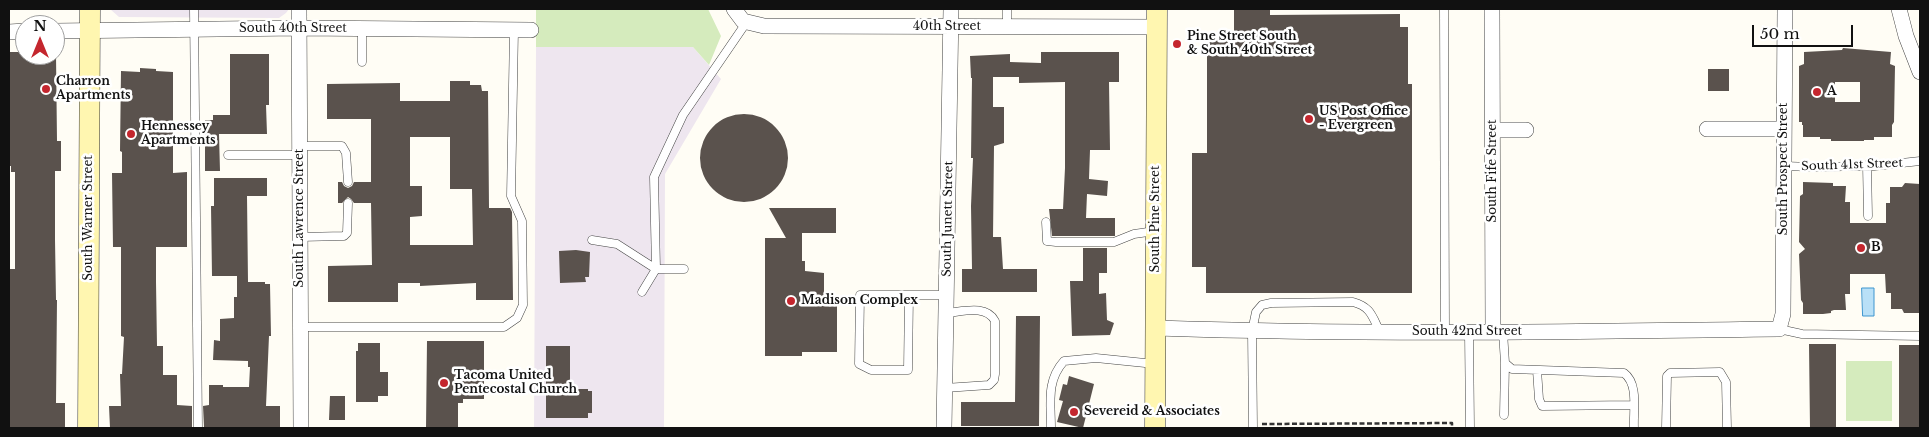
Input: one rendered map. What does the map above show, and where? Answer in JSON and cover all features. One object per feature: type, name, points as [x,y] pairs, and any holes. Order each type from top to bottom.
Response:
[{"type":"street","name":"South Warner Street","points":[[88,428],[90,9]]},
{"type":"street","name":"South Lawrence Street","points":[[299,9],[301,428]]},
{"type":"street","name":"South Junett Street","points":[[944,428],[951,9]]},
{"type":"street","name":"South Fife Street","points":[[1492,9],[1498,332]]},
{"type":"street","name":"South Prospect Street","points":[[1779,329],[1784,314],[1785,9]]},
{"type":"street","points":[[1899,9],[1906,36],[1920,72]]},
{"type":"street","name":"40th Street","points":[[740,16],[771,26],[951,27],[1007,27],[1157,18]]},
{"type":"street","name":"South Pine Street","points":[[1155,428],[1157,18]]},
{"type":"street","name":"South 40th Street","points":[[65,31],[299,28],[531,30]]},
{"type":"street","points":[[1707,128],[1784,129]]},
{"type":"street","points":[[1493,130],[1526,130]]},
{"type":"street","name":"South 42nd Street","points":[[1156,328],[1445,333],[1779,329]]},
{"type":"lane","points":[[194,9],[198,428]]},
{"type":"lane","points":[[1007,27],[1008,9]]},
{"type":"lane","points":[[1444,9],[1445,333]]},
{"type":"lane","points":[[642,292],[656,269],[654,177],[683,115],[740,16]]},
{"type":"lane","points":[[362,28],[362,62]]},
{"type":"lane","points":[[300,327],[504,327],[517,318],[523,305],[522,221],[511,196],[514,30]]},
{"type":"lane","points":[[228,154],[342,146],[346,152],[348,182]]},
{"type":"lane","name":"South 41st Street","points":[[1784,166],[1867,165],[1920,161]]},
{"type":"lane","points":[[1867,165],[1868,216]]},
{"type":"lane","points":[[300,237],[344,236],[347,233],[348,202]]},
{"type":"lane","points":[[1046,222],[1047,241],[1056,242],[1114,242],[1134,234],[1155,232]]},
{"type":"lane","points":[[592,240],[617,244],[656,269],[684,269]]},
{"type":"lane","points":[[909,295],[908,370],[870,370],[859,364],[860,295],[909,295],[946,296]]},
{"type":"lane","points":[[1253,428],[1252,331],[1256,312],[1262,305],[1271,303],[1354,302],[1365,305],[1380,332]]},
{"type":"lane","points":[[945,388],[989,384],[994,380],[995,374],[995,321],[992,314],[984,310],[946,313]]},
{"type":"lane","points":[[1779,329],[1802,334],[1920,336]]},
{"type":"lane","points":[[1469,332],[1470,428]]},
{"type":"lane","points":[[1498,332],[1505,363],[1504,415]]},
{"type":"lane","points":[[1051,428],[1051,384],[1056,370],[1064,361],[1096,358],[1155,364]]},
{"type":"lane","points":[[1505,363],[1512,370],[1624,373],[1630,377],[1633,388],[1634,428]]},
{"type":"lane","points":[[1537,370],[1539,399],[1542,406],[1633,405]]},
{"type":"lane","points":[[1666,428],[1667,376],[1670,373],[1720,372],[1726,382],[1727,428]]},
{"type":"path","points":[[1260,428],[1260,424],[1452,423],[1452,428]]},
{"type":"shaded area","points":[[110,9],[289,9],[279,18],[119,17]]},
{"type":"shaded area","points":[[536,47],[693,47],[721,79],[665,174],[664,428],[534,428]]},
{"type":"green space","points":[[536,9],[708,9],[721,36],[709,65],[693,47],[536,47]]},
{"type":"green space","points":[[1846,361],[1892,361],[1892,421],[1846,421]]},
{"type":"water","points":[[1862,288],[1874,288],[1874,316],[1863,316]]},
{"type":"building","name":"US Post Office - Evergreen","points":[[1234,9],[1270,9],[1270,15],[1400,14],[1400,27],[1408,27],[1408,84],[1412,84],[1412,293],[1206,293],[1206,267],[1192,267],[1192,153],[1207,153],[1207,37],[1234,37]]},
{"type":"building","name":"A","points":[[1843,48],[1891,52],[1890,64],[1895,66],[1892,137],[1874,137],[1874,140],[1864,141],[1831,141],[1831,139],[1820,139],[1820,137],[1803,137],[1803,125],[1802,122],[1799,122],[1799,66],[1804,64],[1804,52],[1842,50]],"holes":[[[1835,82],[1860,82],[1860,102],[1835,102]]]},
{"type":"building","points":[[9,52],[15,52],[15,65],[56,65],[57,141],[61,141],[61,171],[55,171],[56,403],[65,403],[65,428],[9,428],[9,269],[15,269],[15,172],[11,172],[11,166],[9,166]]},
{"type":"building","points":[[1041,52],[1119,52],[1119,82],[1109,82],[1110,150],[1090,150],[1089,179],[1108,181],[1107,196],[1087,194],[1086,218],[1115,218],[1115,236],[1052,236],[1049,209],[1063,209],[1065,82],[1019,83],[1019,77],[993,77],[993,107],[1004,107],[1004,143],[994,146],[993,237],[1001,237],[1003,269],[1037,269],[1037,292],[962,292],[962,269],[972,269],[971,206],[973,158],[971,158],[972,78],[970,56],[1010,54],[1010,62],[1041,63]]},
{"type":"building","points":[[230,54],[269,54],[269,105],[266,105],[267,134],[219,134],[220,171],[205,171],[205,120],[213,120],[213,115],[230,115]]},
{"type":"building","points":[[140,68],[173,72],[173,173],[187,172],[187,247],[156,247],[156,282],[157,346],[163,346],[163,375],[177,375],[177,405],[192,406],[192,427],[189,428],[110,428],[109,406],[121,406],[120,374],[122,374],[124,337],[121,336],[121,247],[113,247],[112,173],[122,173],[122,152],[120,151],[121,71],[140,72]]},
{"type":"building","points":[[1708,69],[1729,69],[1729,91],[1708,91]]},
{"type":"building","points":[[450,81],[470,81],[470,85],[481,85],[482,91],[488,91],[489,208],[510,208],[512,212],[513,300],[476,300],[476,283],[420,286],[420,283],[398,283],[398,302],[328,302],[328,266],[372,265],[371,203],[354,203],[348,197],[342,203],[338,203],[338,182],[342,182],[348,188],[354,182],[371,182],[371,119],[327,119],[327,84],[400,83],[400,101],[450,101]],"holes":[[[410,137],[450,137],[450,189],[472,189],[473,245],[410,245],[410,217],[422,216],[422,186],[410,186]]]},
{"type":"building","points":[[744,114],[761,117],[769,121],[781,133],[785,141],[788,158],[785,175],[781,183],[769,195],[761,199],[744,202],[727,199],[719,195],[707,183],[703,175],[700,158],[703,141],[707,133],[719,121],[727,117]]},
{"type":"building","points":[[214,178],[267,178],[267,196],[247,196],[248,282],[265,282],[265,284],[270,284],[271,336],[269,336],[266,406],[280,406],[280,428],[204,427],[203,406],[209,405],[209,385],[249,387],[250,367],[248,367],[248,361],[213,360],[214,340],[220,341],[220,319],[234,318],[234,297],[237,297],[237,276],[212,276],[211,206],[214,206]]},
{"type":"building","name":"B","points":[[1803,182],[1833,183],[1833,186],[1846,186],[1845,202],[1850,202],[1850,223],[1886,223],[1886,203],[1890,203],[1890,187],[1902,187],[1905,183],[1920,184],[1920,313],[1904,313],[1902,309],[1891,309],[1891,293],[1886,293],[1885,274],[1850,274],[1850,294],[1845,294],[1846,310],[1834,310],[1831,313],[1823,314],[1803,314],[1799,254],[1805,249],[1799,242],[1800,196],[1803,194]]},
{"type":"building","points":[[769,208],[836,208],[836,233],[802,233],[802,261],[805,261],[805,271],[824,273],[824,303],[837,303],[837,352],[802,352],[802,356],[765,356],[765,238],[786,238]]},
{"type":"building","points":[[1083,248],[1107,248],[1107,273],[1099,273],[1099,294],[1106,293],[1107,320],[1114,323],[1110,335],[1072,336],[1070,281],[1083,281]]},
{"type":"building","points":[[576,250],[590,252],[589,277],[585,277],[586,282],[560,283],[559,251]]},
{"type":"building","points":[[1016,316],[1040,316],[1039,426],[961,426],[961,402],[1015,402]]},
{"type":"building","points":[[427,341],[484,341],[484,399],[463,399],[463,403],[458,403],[458,428],[426,428]]},
{"type":"building","points":[[358,343],[380,343],[380,372],[388,372],[388,396],[378,396],[378,402],[356,402],[356,351],[358,351]]},
{"type":"building","points":[[1809,344],[1836,344],[1836,428],[1810,428]]},
{"type":"building","points":[[1899,345],[1920,345],[1920,428],[1899,428]]},
{"type":"building","points":[[546,346],[570,346],[570,389],[588,389],[588,391],[592,391],[592,413],[588,413],[588,418],[546,418]]},
{"type":"building","name":"Severeid & Associates","points":[[1069,376],[1094,384],[1083,428],[1057,422],[1063,401],[1059,400],[1063,384],[1067,385]]},
{"type":"building","points":[[330,396],[345,396],[345,420],[329,420]]},
{"type":"place","name":"Pine Street South & South 40th Street","points":[[1177,44]]},
{"type":"place","name":"Charron Apartments","points":[[46,89]]},
{"type":"place","name":"A","points":[[1817,92]]},
{"type":"place","name":"US Post Office - Evergreen","points":[[1309,119]]},
{"type":"place","name":"Hennessey Apartments","points":[[131,134]]},
{"type":"place","name":"B","points":[[1861,248]]},
{"type":"place","name":"Madison Complex","points":[[791,301]]},
{"type":"place","name":"Tacoma United Pentecostal Church","points":[[444,383]]},
{"type":"place","name":"Severeid & Associates","points":[[1074,412]]}]
